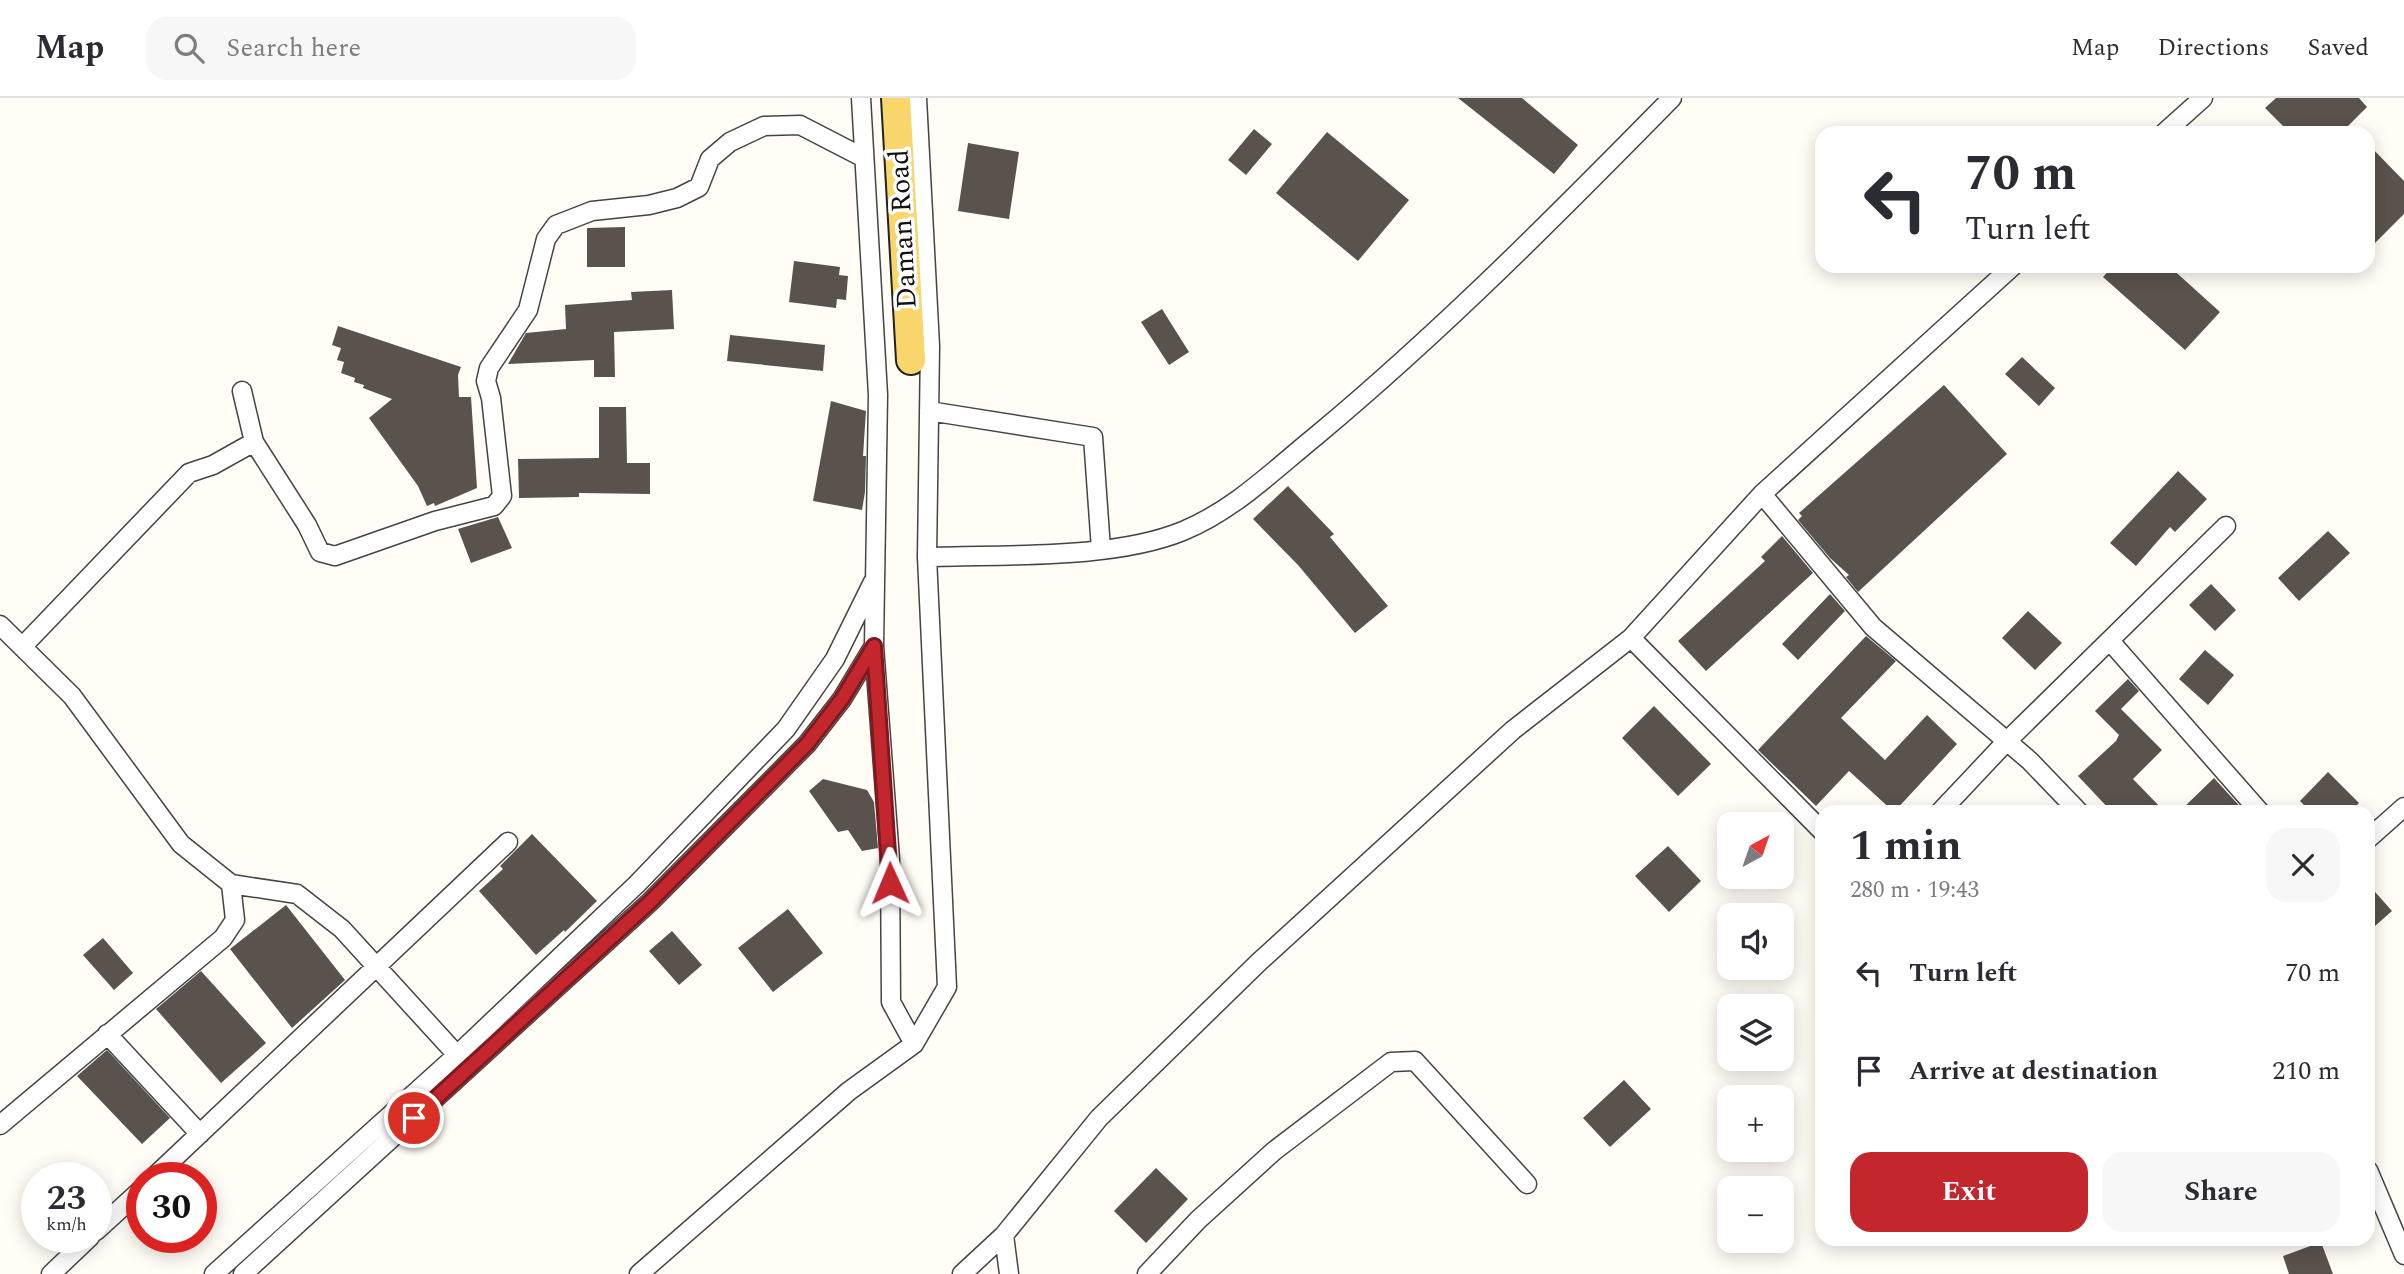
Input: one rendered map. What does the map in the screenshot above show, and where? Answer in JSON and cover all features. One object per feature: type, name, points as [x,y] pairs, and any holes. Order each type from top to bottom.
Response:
[{"type":"main road","name":"Daman Road","points":[[896,98],[911,360]]},
{"type":"street","points":[[861,98],[878,395],[874,646],[890,859],[891,1002],[914,1044]]},
{"type":"street","points":[[639,1274],[849,1091],[914,1044],[947,987],[927,557],[930,346],[917,98]]},
{"type":"street","points":[[927,557],[1101,549],[1157,539],[1214,516],[1232,505],[1420,346],[1672,98]]},
{"type":"street","points":[[2172,126],[2203,98]]},
{"type":"street","points":[[242,391],[254,442],[307,526],[320,552],[335,556],[435,521],[494,506],[502,496],[491,398],[486,381],[489,368],[528,310],[546,239],[556,225],[592,211],[649,205],[677,198],[699,187],[710,159],[730,142],[764,126],[800,125],[864,158]]},
{"type":"street","points":[[962,1274],[1004,1235],[1099,1118],[1259,962],[1513,730],[1631,638],[1762,494],[2005,273]]},
{"type":"street","points":[[929,411],[1093,436],[1101,549]]},
{"type":"street","points":[[22,647],[189,473],[213,465],[254,442]]},
{"type":"street","points":[[1762,494],[1873,627],[2030,761],[2072,805]]},
{"type":"street","points":[[1947,805],[2226,526]]},
{"type":"street","points":[[214,1274],[457,1055],[636,884],[786,729],[835,659],[873,582]]},
{"type":"street","points":[[0,625],[72,696],[181,844],[231,884],[297,894],[342,929],[457,1055]]},
{"type":"street","points":[[1631,638],[1815,824]]},
{"type":"street","points":[[2110,641],[2254,805]]},
{"type":"street","points":[[243,1248],[249,1269],[650,902],[807,744],[842,699],[874,646]]},
{"type":"street","points":[[2375,833],[2404,807]]},
{"type":"street","points":[[170,1162],[508,842]]},
{"type":"street","points":[[0,1125],[223,938],[236,920],[231,884]]},
{"type":"street","points":[[107,1034],[200,1135]]},
{"type":"street","points":[[1147,1274],[1198,1220],[1274,1151],[1391,1062],[1415,1060],[1527,1184]]},
{"type":"street","points":[[2375,1187],[2404,1255]]},
{"type":"street","points":[[112,1216],[126,1204]]},
{"type":"street","points":[[1004,1235],[1009,1274]]},
{"type":"street","points":[[51,1274],[73,1253]]},
{"type":"building","points":[[1458,98],[1522,98],[1578,145],[1554,174]]},
{"type":"building","points":[[2276,98],[2359,98],[2367,107],[2348,126],[2283,126],[2265,108]]},
{"type":"building","points":[[1254,129],[1272,144],[1246,175],[1228,160]]},
{"type":"building","points":[[1327,132],[1409,200],[1358,261],[1276,193]]},
{"type":"building","points":[[968,143],[1019,152],[1009,219],[958,211]]},
{"type":"building","points":[[2375,151],[2404,181],[2404,214],[2375,243]]},
{"type":"building","points":[[625,227],[625,267],[587,267],[587,228]]},
{"type":"building","points":[[794,261],[840,267],[839,275],[848,276],[846,300],[837,299],[836,308],[789,302]]},
{"type":"building","points":[[2107,273],[2177,273],[2220,312],[2185,350],[2103,277]]},
{"type":"building","points":[[672,290],[674,329],[614,332],[615,377],[594,377],[594,360],[508,364],[526,333],[566,329],[565,305],[632,300],[631,292]]},
{"type":"building","points":[[1162,309],[1189,352],[1169,365],[1141,322]]},
{"type":"building","points":[[338,326],[461,367],[458,375],[459,397],[471,397],[477,488],[435,506],[434,503],[427,506],[418,486],[369,418],[392,399],[363,388],[364,385],[354,382],[355,378],[341,373],[344,362],[337,360],[341,348],[332,345]]},
{"type":"building","points":[[730,335],[825,345],[823,371],[727,361]]},
{"type":"building","points":[[2022,357],[2055,388],[2039,406],[2005,374]]},
{"type":"building","points":[[1944,385],[2007,454],[1858,592],[1846,577],[1849,575],[1830,558],[1798,520],[1802,516],[1799,513]]},
{"type":"building","points":[[831,401],[866,411],[863,456],[866,456],[865,492],[862,510],[813,501]]},
{"type":"building","points":[[599,407],[626,407],[627,463],[650,463],[650,494],[579,493],[579,497],[519,498],[518,459],[599,458]]},
{"type":"building","points":[[2178,471],[2207,499],[2175,532],[2170,527],[2136,566],[2110,543]]},
{"type":"building","points":[[1288,486],[1334,534],[1330,537],[1388,606],[1355,633],[1298,565],[1253,519]]},
{"type":"building","points":[[498,517],[512,548],[471,563],[458,529]]},
{"type":"building","points":[[2328,531],[2350,553],[2299,601],[2278,578]]},
{"type":"building","points":[[1782,536],[1813,573],[1706,671],[1678,641],[1765,561],[1761,557]]},
{"type":"building","points":[[2211,584],[2236,610],[2215,631],[2189,605]]},
{"type":"building","points":[[1830,594],[1845,611],[1798,660],[1782,644]]},
{"type":"building","points":[[2028,611],[2062,643],[2035,670],[2002,638]]},
{"type":"building","points":[[1866,636],[1896,661],[1841,718],[1885,760],[1927,715],[1957,744],[1900,805],[1886,805],[1849,771],[1815,805],[1758,750]]},
{"type":"building","points":[[2205,650],[2234,675],[2208,705],[2179,679]]},
{"type":"building","points":[[2128,679],[2139,691],[2121,709],[2162,750],[2133,779],[2158,805],[2105,805],[2078,776],[2116,741],[2119,735],[2095,711]]},
{"type":"building","points":[[1654,706],[1711,764],[1678,796],[1622,738]]},
{"type":"building","points":[[2328,772],[2359,803],[2304,805],[2300,801]]},
{"type":"building","points":[[2214,778],[2239,805],[2186,805]]},
{"type":"building","points":[[823,779],[867,790],[874,802],[878,848],[862,851],[848,830],[838,832],[809,791]]},
{"type":"building","points":[[532,834],[597,901],[536,955],[479,891],[503,869],[500,866]]},
{"type":"building","points":[[1668,846],[1701,881],[1669,912],[1635,876]]},
{"type":"building","points":[[2375,892],[2392,911],[2375,926]]},
{"type":"building","points":[[286,905],[345,980],[292,1028],[230,949]]},
{"type":"building","points":[[788,909],[823,953],[773,992],[738,948]]},
{"type":"building","points":[[672,931],[702,965],[679,985],[649,951]]},
{"type":"building","points":[[103,938],[133,973],[114,990],[83,955]]},
{"type":"building","points":[[201,971],[266,1043],[221,1083],[156,1009]]},
{"type":"building","points":[[107,1050],[170,1118],[142,1144],[77,1076]]},
{"type":"building","points":[[1624,1080],[1651,1109],[1610,1147],[1583,1118]]},
{"type":"building","points":[[1156,1168],[1188,1199],[1146,1243],[1114,1211]]},
{"type":"building","points":[[2310,1246],[2322,1246],[2333,1274],[2289,1274],[2283,1256]]},
{"type":"route","points":[[414,1118],[650,902],[807,744],[842,699],[874,646],[890,883]]}]
